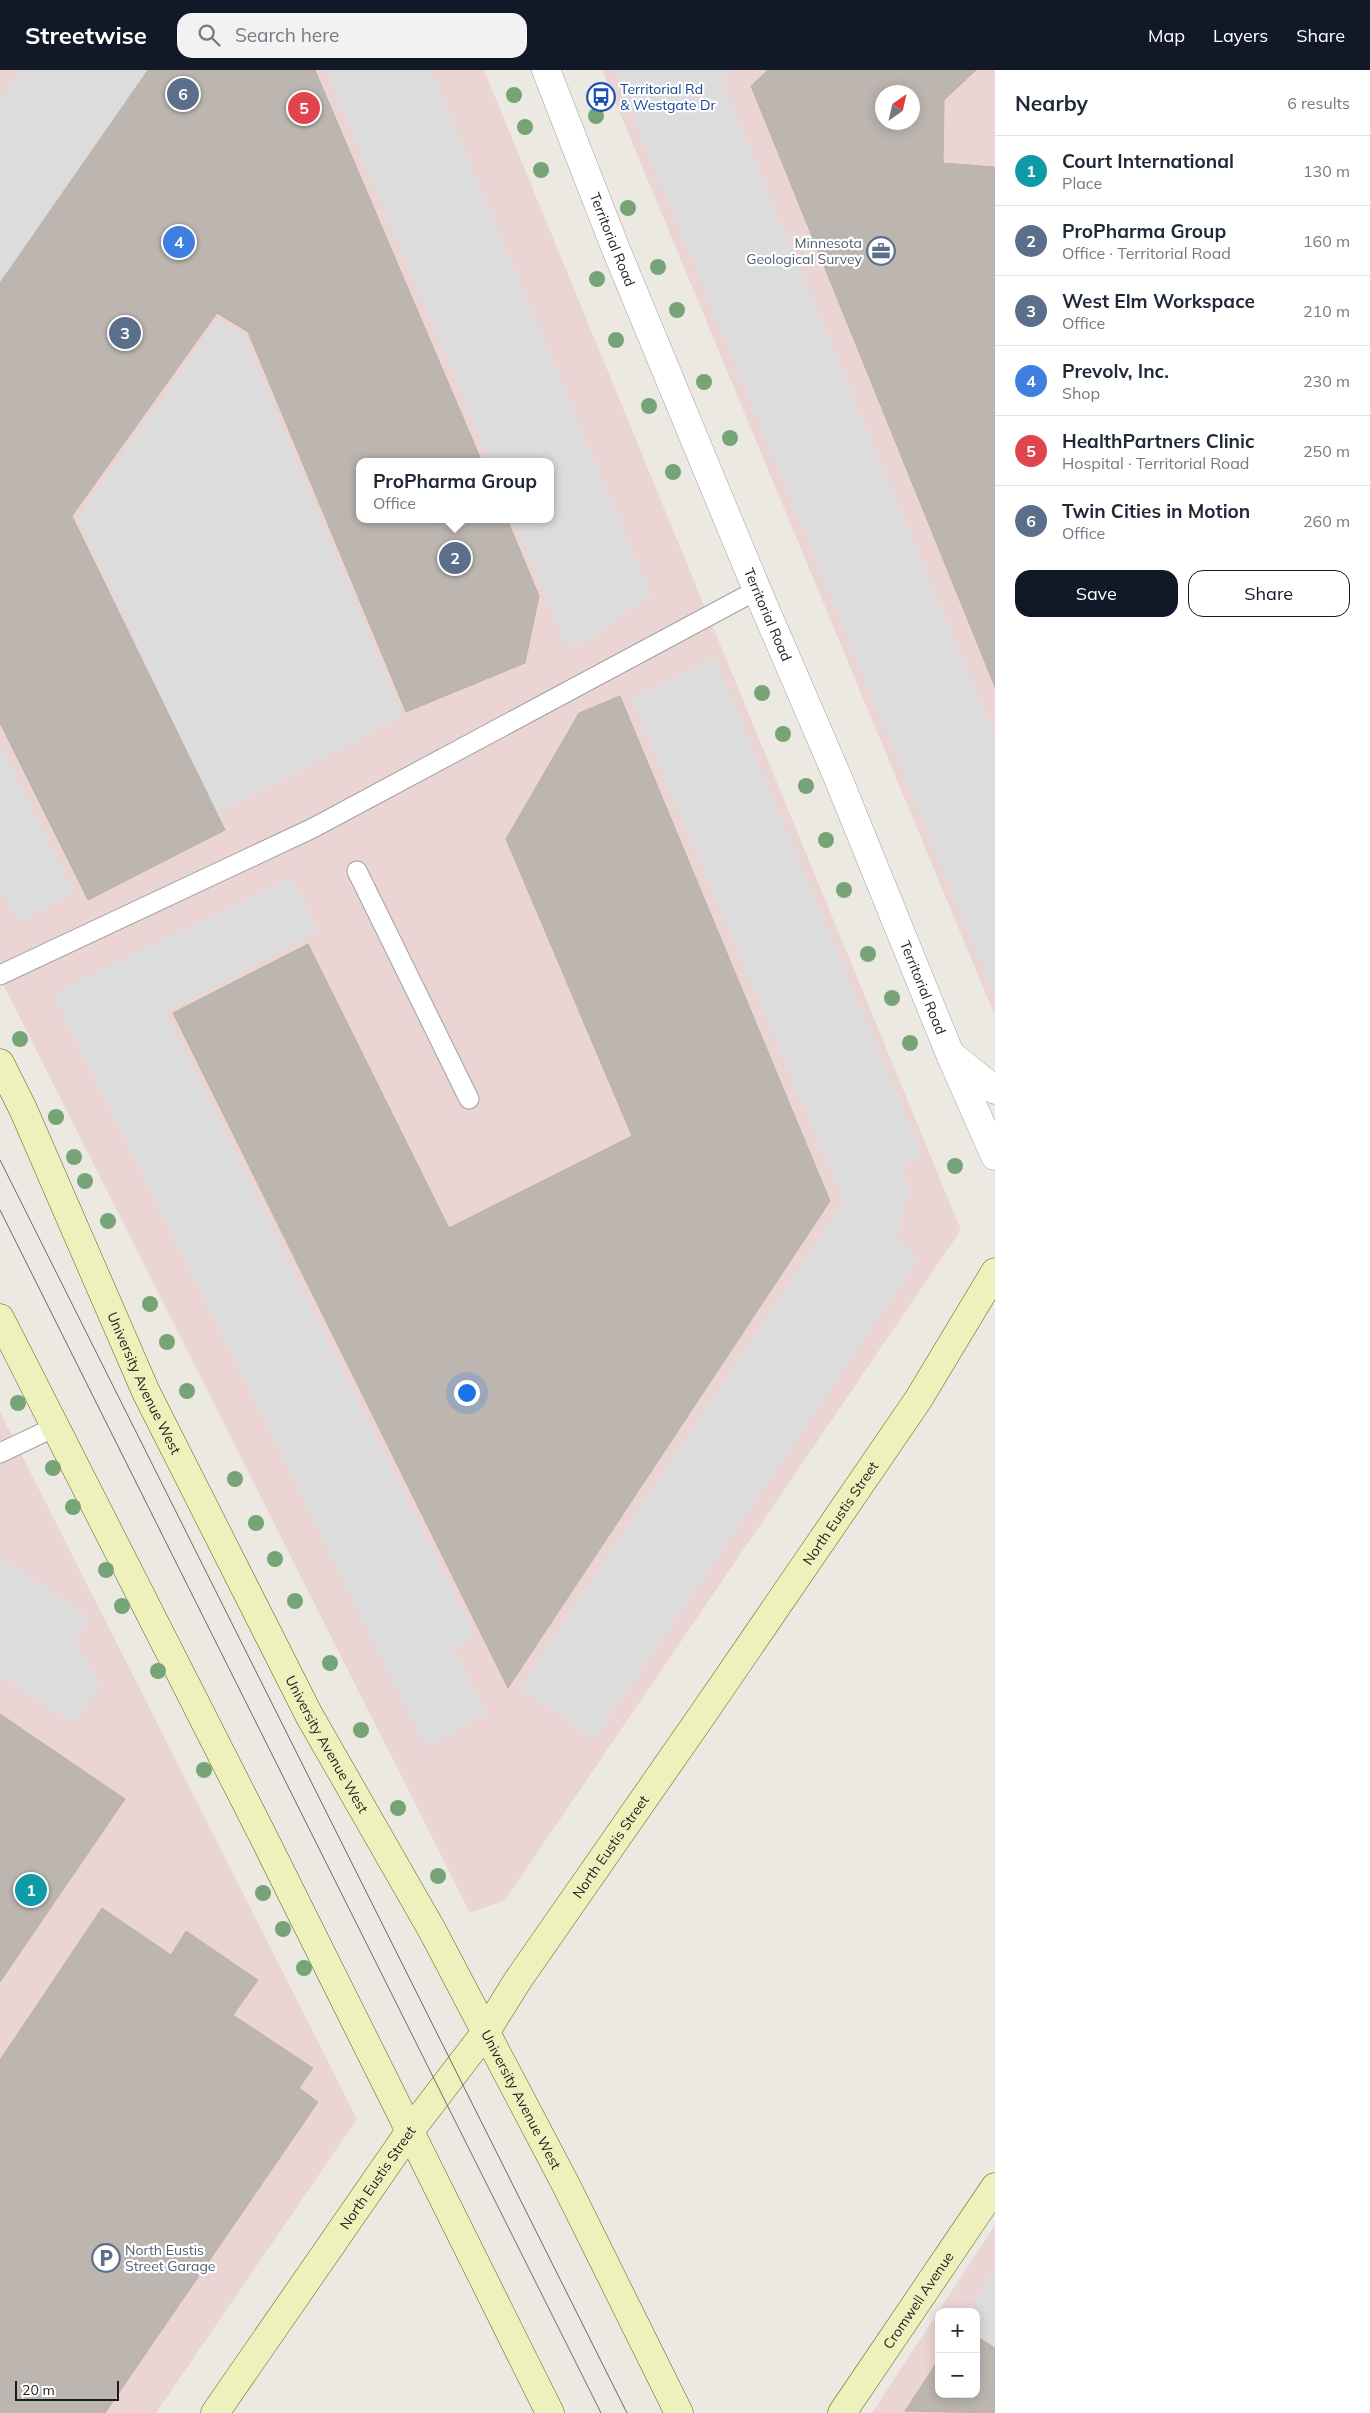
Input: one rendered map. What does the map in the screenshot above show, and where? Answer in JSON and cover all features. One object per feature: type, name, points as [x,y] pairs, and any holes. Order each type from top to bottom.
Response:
[{"type":"main road","name":"University Avenue West","points":[[0,1063],[23,1109],[146,1392],[309,1715],[432,1930],[566,2185],[680,2413]]},
{"type":"main road","name":"North Eustis Street","points":[[215,2413],[410,2131],[485,2033],[524,1972],[918,1400],[995,1272]]},
{"type":"main road","points":[[0,1318],[161,1634],[550,2413]]},
{"type":"main road","name":"Cromwell Avenue","points":[[842,2413],[995,2187]]},
{"type":"street","name":"Territorial Road","points":[[546,70],[617,252],[757,590],[838,778],[950,1054],[995,1156]]},
{"type":"street","points":[[950,1054],[995,1090]]},
{"type":"lane","points":[[0,975],[313,828],[757,590]]},
{"type":"lane","points":[[357,872],[470,1099]]},
{"type":"lane","points":[[0,1453],[55,1427]]},
{"type":"shaded area","points":[[0,70],[484,70],[961,1230],[505,1900],[470,1913],[0,978]]},
{"type":"shaded area","points":[[21,70],[148,70],[0,283],[0,100]]},
{"type":"shaded area","points":[[326,70],[431,70],[652,597],[628,610],[589,640],[567,647],[516,523],[554,523],[554,458],[488,458]]},
{"type":"shaded area","points":[[602,70],[995,70],[995,1016]]},
{"type":"shaded area","points":[[614,70],[730,70],[721,79],[995,736],[995,996]]},
{"type":"shaded area","points":[[218,319],[244,336],[403,716],[217,814],[78,519]]},
{"type":"shaded area","points":[[715,658],[923,1158],[902,1165],[909,1185],[896,1240],[918,1259],[594,1740],[519,1688],[844,1201],[631,698]]},
{"type":"shaded area","points":[[0,744],[74,893],[18,922],[0,886]]},
{"type":"shaded area","points":[[291,877],[319,931],[165,1012],[476,1637],[454,1648],[487,1714],[426,1747],[53,994]]},
{"type":"shaded area","points":[[0,1412],[357,2119],[156,2413],[0,2413]]},
{"type":"shaded area","points":[[0,1557],[91,1618],[75,1640],[101,1685],[72,1723],[0,1675]]},
{"type":"shaded area","points":[[995,2225],[995,2413],[872,2413],[935,2317],[935,2398],[980,2398],[980,2308],[941,2308]]},
{"type":"shaded area","points":[[995,2267],[995,2348],[980,2339],[980,2308],[970,2308]]},
{"type":"building","points":[[148,70],[315,70],[480,458],[356,458],[356,523],[509,523],[539,596],[525,663],[406,712],[248,332],[217,313],[72,516],[225,830],[88,900],[0,723],[0,283]]},
{"type":"building","points":[[768,70],[976,70],[944,100],[943,163],[995,167],[995,687],[751,86]]},
{"type":"building","points":[[620,696],[830,1201],[508,1688],[173,1013],[308,944],[449,1228],[632,1136],[506,839],[579,713]]},
{"type":"building","points":[[0,1714],[125,1799],[0,1982]]},
{"type":"building","name":"North Eustis Street Garage","points":[[102,1908],[171,1955],[186,1931],[258,1980],[233,2015],[313,2068],[299,2088],[318,2102],[105,2413],[0,2413],[0,2060]]},
{"type":"building","points":[[980,2339],[995,2348],[995,2413],[905,2411],[935,2365],[935,2398],[980,2398]]},
{"type":"tram line","points":[[0,1160],[627,2413]]},
{"type":"tram line","points":[[0,1210],[601,2413]]},
{"type":"place","name":"Twin Cities in Motion","points":[[183,94]]},
{"type":"place","name":"Territorial Rd & Westgate Dr","points":[[601,97]]},
{"type":"place","name":"HealthPartners Clinic","points":[[304,108]]},
{"type":"place","name":"Prevolv, Inc.","points":[[179,242]]},
{"type":"place","name":"Minnesota Geological Survey","points":[[881,251]]},
{"type":"place","name":"West Elm Workspace","points":[[125,333]]},
{"type":"place","name":"ProPharma Group","points":[[455,558]]},
{"type":"place","name":"Court International","points":[[31,1890]]},
{"type":"place","name":"North Eustis Street Garage","points":[[106,2258]]}]
